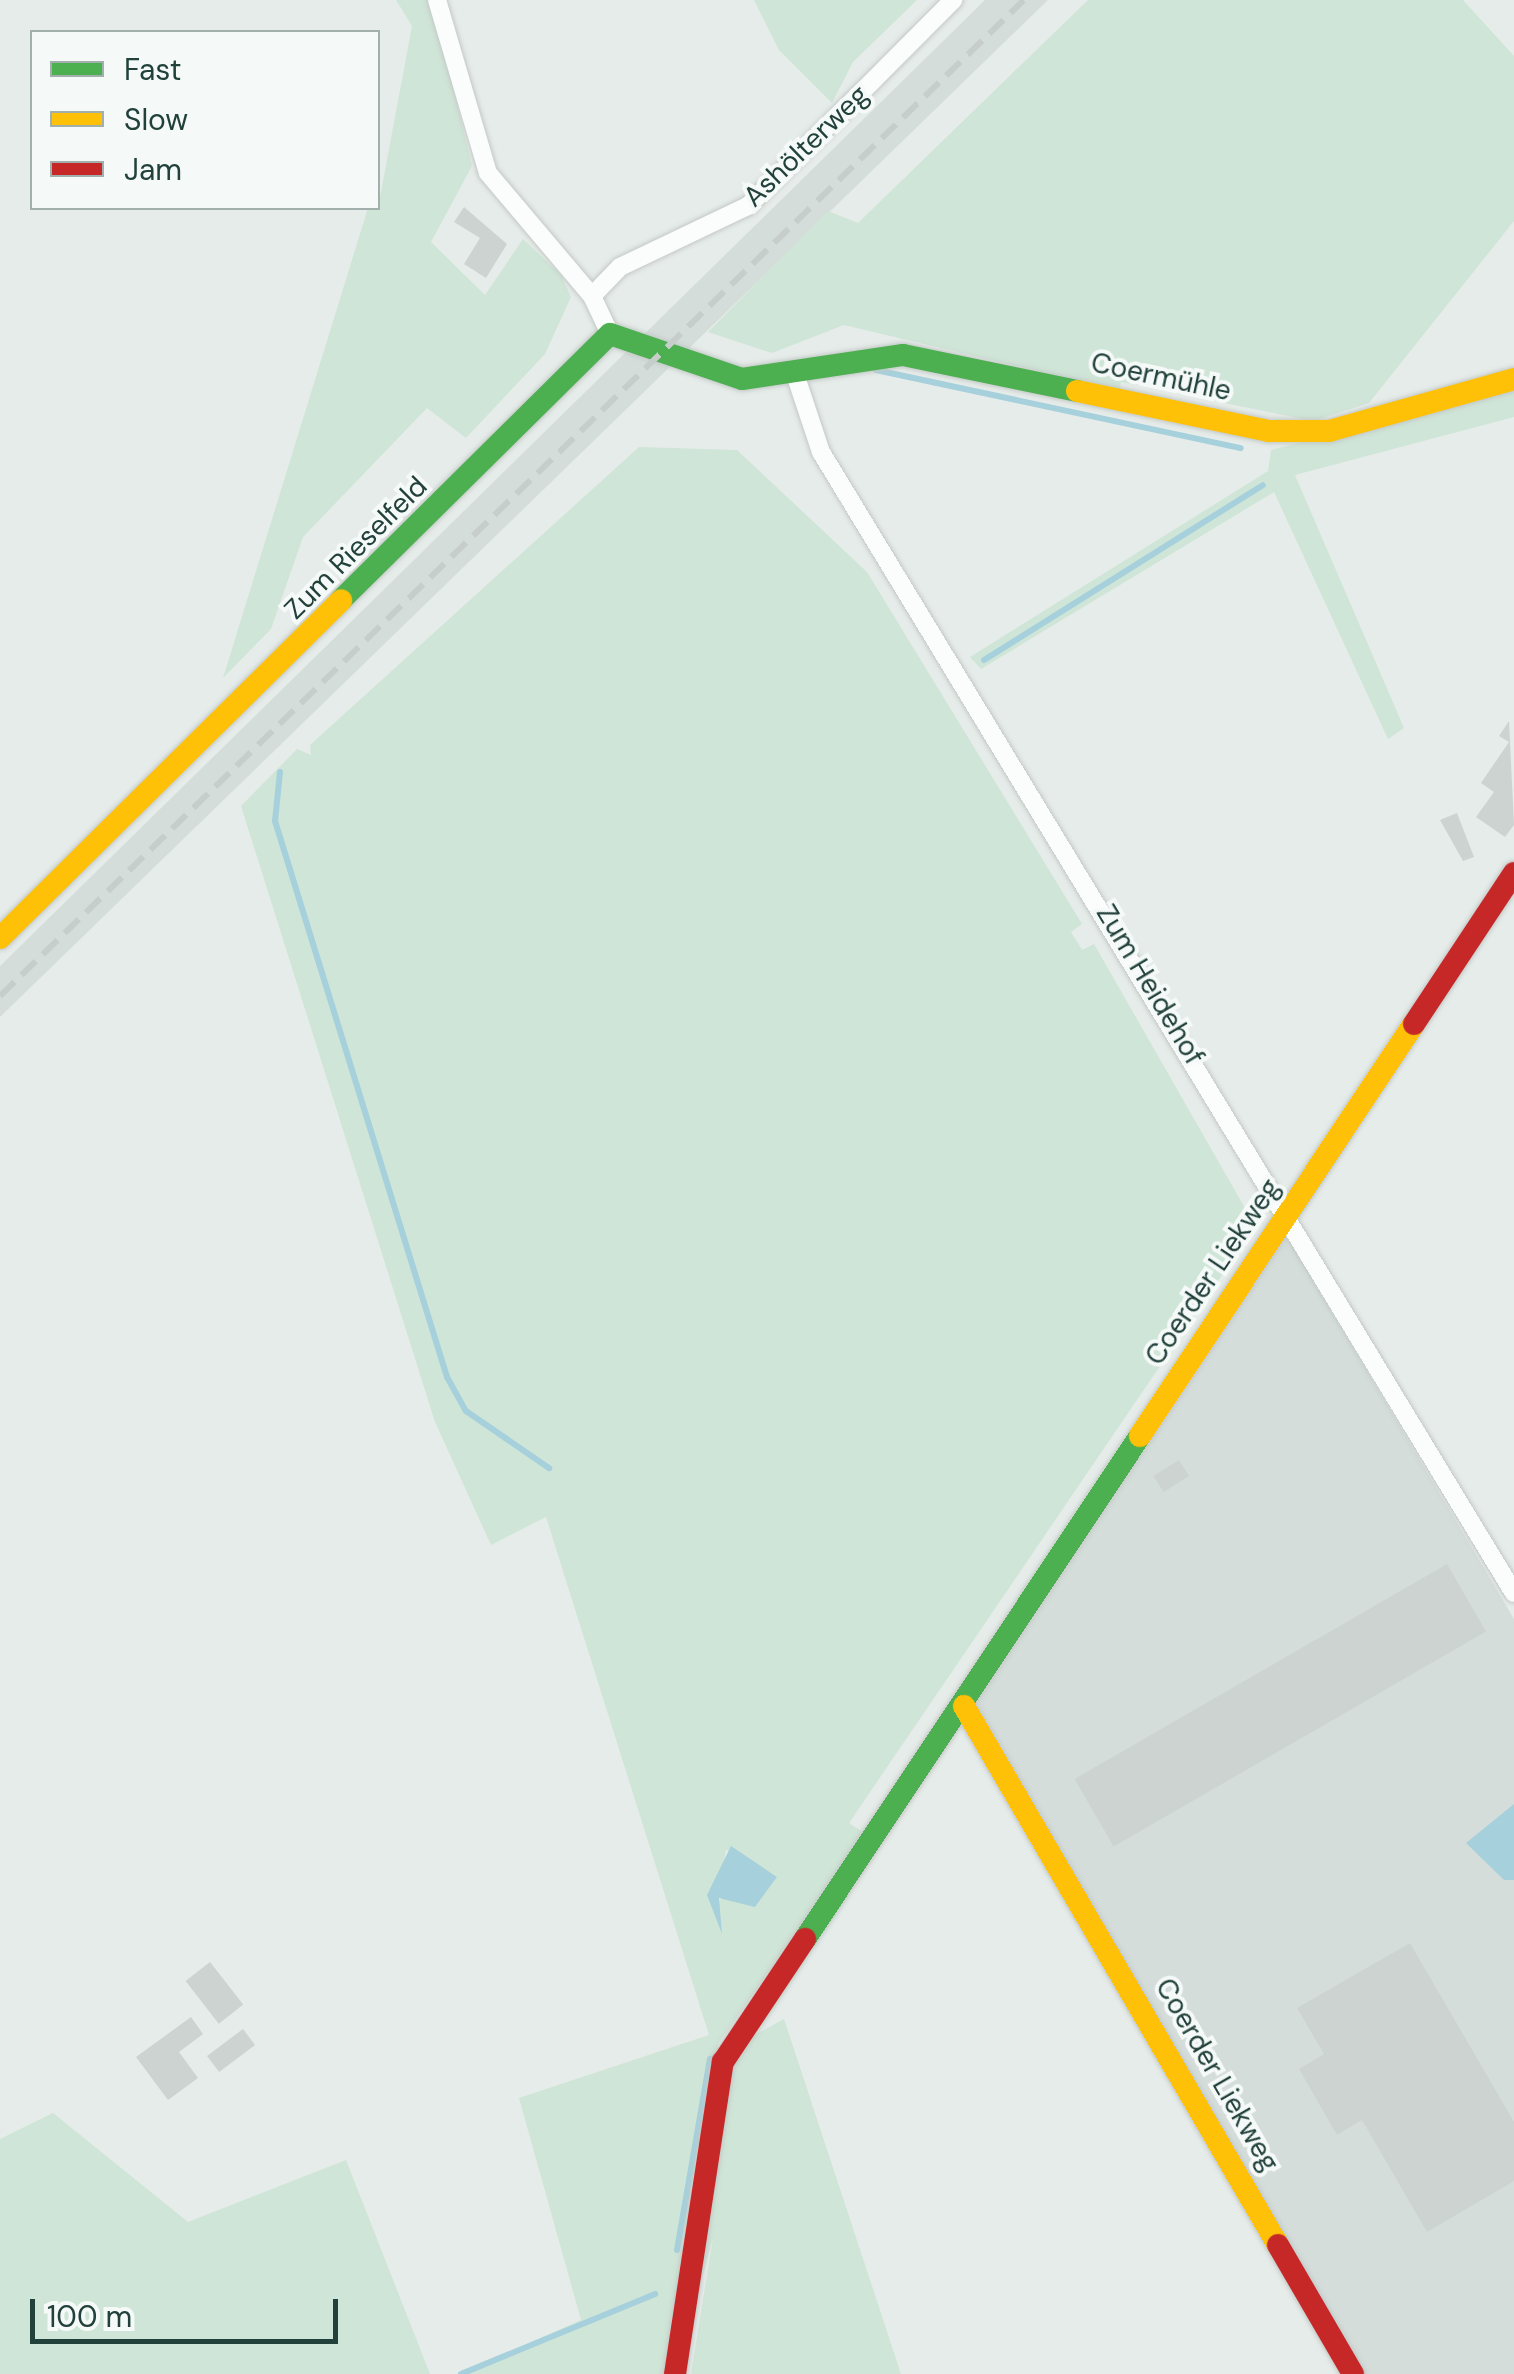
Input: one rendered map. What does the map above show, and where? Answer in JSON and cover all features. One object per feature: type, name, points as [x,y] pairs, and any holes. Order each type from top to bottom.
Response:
[{"type":"street","points":[[437,0],[488,172],[592,296],[610,334],[639,338],[722,376],[795,374]]},
{"type":"street","name":"Ashölterweg","points":[[592,296],[620,267],[748,206],[954,0]]},
{"type":"street","name":"Zum Rieselfeld","points":[[0,938],[610,334]]},
{"type":"street","name":"Coermühle","points":[[795,374],[872,353],[903,355],[1269,431],[1329,431],[1514,378]]},
{"type":"street","name":"Zum Heidehof","points":[[795,374],[821,452],[1514,1593]]},
{"type":"street","name":"Coerder Liekweg","points":[[675,2374],[723,2062],[964,1706],[1514,873]]},
{"type":"street","name":"Coerder Liekweg","points":[[964,1706],[1353,2374]]},
{"type":"shaded area","points":[[985,0],[1048,0],[0,1017],[0,966]]},
{"type":"shaded area","points":[[1287,1236],[1514,1619],[1514,2374],[1364,2374],[976,1703]]},
{"type":"green space","points":[[396,0],[432,0],[472,166],[431,242],[485,295],[523,239],[561,275],[571,297],[545,354],[466,438],[427,408],[303,537],[271,629],[223,678],[367,210],[380,210],[412,26]]},
{"type":"green space","points":[[754,0],[917,0],[853,62],[832,103],[779,50]]},
{"type":"green space","points":[[1088,0],[1463,0],[1514,56],[1514,221],[1369,403],[1313,421],[1121,382],[1119,390],[844,325],[772,353],[708,332],[828,211],[858,223]]},
{"type":"green space","points":[[1514,387],[1514,417],[1295,475],[1404,728],[1388,739],[1274,492],[981,669],[970,657],[1268,471],[1271,450]]},
{"type":"green space","points":[[639,447],[737,450],[867,572],[1082,924],[1071,932],[1082,950],[1094,944],[1249,1215],[1239,1250],[849,1823],[866,1834],[717,2045],[723,2052],[784,2019],[901,2374],[691,2374],[713,2238],[676,2374],[459,2374],[581,2320],[519,2098],[709,2035],[546,1517],[491,1545],[435,1422],[241,806],[297,749],[311,755],[310,745]],"holes":[[[726,1850],[777,1877],[755,1907],[724,1893],[717,1905]]]},
{"type":"green space","points":[[53,2113],[188,2222],[346,2160],[430,2374],[0,2374],[0,2139]]},
{"type":"water","points":[[1514,1804],[1514,1880],[1504,1880],[1466,1843]]},
{"type":"water","points":[[731,1846],[777,1877],[755,1907],[719,1898],[722,1934],[707,1895]]},
{"type":"building","points":[[464,207],[507,244],[486,278],[464,264],[480,238],[454,222]]},
{"type":"building","points":[[1509,721],[1514,825],[1505,837],[1476,817],[1494,792],[1481,783],[1509,742],[1499,736]]},
{"type":"building","points":[[1457,813],[1474,857],[1463,861],[1440,820]]},
{"type":"building","points":[[1179,1460],[1189,1476],[1164,1492],[1154,1476]]},
{"type":"building","points":[[1447,1564],[1486,1632],[1114,1847],[1075,1779]]},
{"type":"building","points":[[1410,1943],[1514,2122],[1514,2181],[1427,2232],[1362,2120],[1337,2135],[1299,2069],[1324,2054],[1297,2008]]},
{"type":"building","points":[[210,1962],[243,2005],[219,2024],[186,1981]]},
{"type":"building","points":[[191,2017],[203,2034],[179,2052],[198,2078],[168,2100],[136,2057]]},
{"type":"building","points":[[243,2029],[255,2045],[219,2072],[207,2056]]},
{"type":"waterway","points":[[876,370],[1241,448]]},
{"type":"waterway","points":[[984,660],[1263,485]]},
{"type":"waterway","points":[[280,772],[275,821],[447,1377],[466,1411],[549,1468]]},
{"type":"waterway","points":[[677,2250],[710,2059]]},
{"type":"waterway","points":[[461,2374],[655,2294]]},
{"type":"railway","points":[[0,996],[1024,0]]},
{"type":"traffic: fast","points":[[341,600],[610,334],[742,379],[903,355],[1077,391]]},
{"type":"traffic: fast","points":[[805,1939],[1140,1436]]},
{"type":"traffic: slow","points":[[1077,391],[1269,431],[1329,431],[1514,379]]},
{"type":"traffic: slow","points":[[0,938],[341,600]]},
{"type":"traffic: slow","points":[[1140,1436],[1414,1024]]},
{"type":"traffic: slow","points":[[964,1706],[1278,2245]]},
{"type":"traffic: jam","points":[[1414,1024],[1514,873]]},
{"type":"traffic: jam","points":[[675,2374],[723,2062],[805,1939]]},
{"type":"traffic: jam","points":[[1278,2245],[1353,2374]]}]
